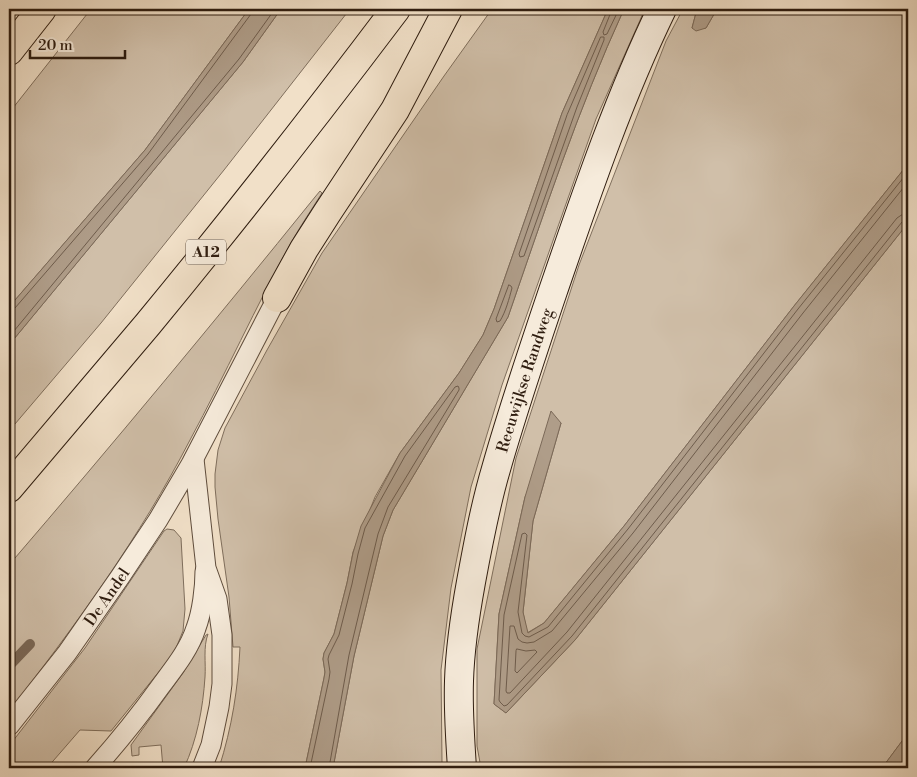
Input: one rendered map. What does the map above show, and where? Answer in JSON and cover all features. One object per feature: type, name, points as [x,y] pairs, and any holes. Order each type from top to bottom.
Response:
[{"type":"highway","points":[[9,51],[42,9]]},
{"type":"highway","name":"A12","points":[[9,488],[226,228],[396,9]]},
{"type":"highway","points":[[276,298],[327,212],[395,110],[448,9]]},
{"type":"main road","name":"Reeuwijkse Randweg","points":[[462,768],[459,722],[460,658],[473,571],[495,470],[526,371],[596,166],[644,45],[662,9]]},
{"type":"lane","name":"De Andel","points":[[9,726],[67,653],[158,520],[194,459],[276,298]]},
{"type":"lane","points":[[194,459],[205,563],[218,604],[223,660],[216,727],[202,768]]},
{"type":"lane","points":[[96,768],[156,692],[179,661],[190,642],[199,620],[205,563]]},
{"type":"shaded area","points":[[91,9],[249,9],[145,150],[9,307],[9,113]]},
{"type":"shaded area","points":[[281,9],[350,9],[101,323],[9,431],[9,345],[243,62]]},
{"type":"shaded area","points":[[492,9],[608,9],[562,113],[494,309],[483,335],[459,373],[400,453],[375,497],[353,552],[334,634],[324,653],[325,672],[305,768],[219,768],[234,708],[240,647],[233,647],[229,597],[215,487],[218,450],[225,428],[322,253]]},
{"type":"shaded area","points":[[624,9],[645,9],[596,119],[502,385],[471,487],[451,588],[441,670],[442,762],[444,768],[333,768],[354,656],[383,536],[393,510],[508,317],[548,200],[577,123]]},
{"type":"shaded area","points":[[683,9],[697,9],[692,28],[706,28],[717,9],[908,9],[908,164],[794,306],[624,526],[544,623],[527,633],[523,612],[533,521],[561,423],[525,497],[499,614],[494,704],[506,713],[575,640],[908,223],[908,733],[882,768],[481,768],[477,746],[477,649],[516,458],[579,265],[666,41]]},
{"type":"shaded area","points":[[320,191],[322,193],[295,235],[171,476],[106,580],[59,646],[9,711],[9,565],[164,382]]},
{"type":"shaded area","points":[[167,529],[174,530],[181,538],[185,609],[183,631],[170,658],[111,731],[80,730],[47,768],[9,768],[9,746],[85,648]]},
{"type":"shaded area","points":[[208,634],[201,712],[196,735],[184,768],[163,768],[161,745],[139,747],[139,755],[132,756],[131,745],[183,673]]},
{"type":"water","points":[[249,9],[281,9],[243,62],[9,345],[9,307],[145,150]]},
{"type":"water","points":[[608,9],[624,9],[607,47],[548,200],[508,317],[393,510],[383,536],[354,656],[333,768],[305,768],[325,672],[324,653],[334,634],[361,526],[400,453],[459,373],[483,335],[494,309],[562,113]]},
{"type":"water","points":[[697,9],[717,9],[706,28],[696,31],[692,28]]},
{"type":"water","points":[[908,164],[908,223],[575,640],[506,713],[494,704],[499,614],[525,497],[551,411],[561,423],[533,521],[523,612],[528,633],[544,623],[624,526],[794,306]]},
{"type":"water","points":[[908,733],[908,768],[882,768]]},
{"type":"waterway","points":[[9,666],[30,644]]}]
